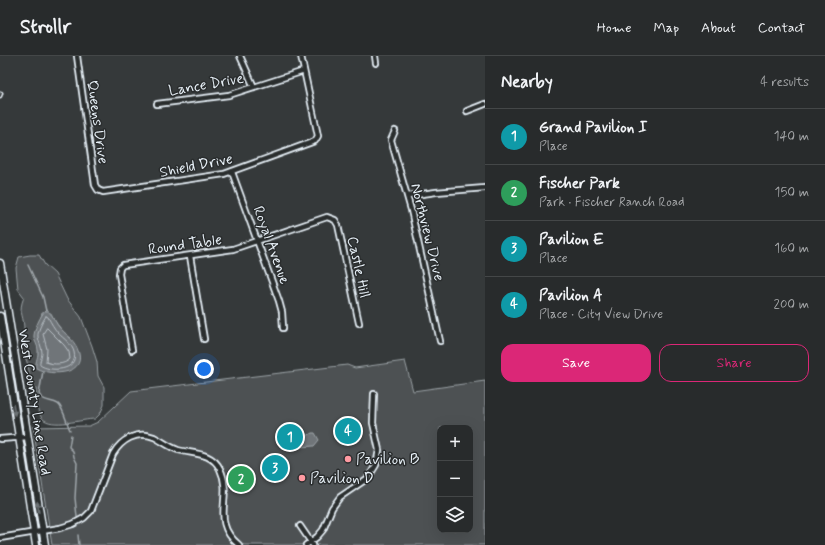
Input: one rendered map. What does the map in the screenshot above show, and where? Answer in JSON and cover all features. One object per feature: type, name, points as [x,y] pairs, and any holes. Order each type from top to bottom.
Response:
[{"type":"main road","name":"West County Line Road","points":[[0,265],[44,545]]},
{"type":"main road","name":"West County Line Road","points":[[0,321],[2,346],[19,438],[36,545]]},
{"type":"street","name":"Queens Drive","points":[[77,56],[95,185],[98,190]]},
{"type":"street","points":[[240,56],[254,87]]},
{"type":"street","points":[[301,56],[304,71]]},
{"type":"street","points":[[375,56],[376,63]]},
{"type":"street","name":"Shield Drive","points":[[98,190],[103,192],[208,177],[232,172],[313,142],[317,139],[317,131],[304,71]]},
{"type":"street","name":"Lance Drive","points":[[157,104],[221,96],[304,71]]},
{"type":"street","points":[[467,111],[485,104]]},
{"type":"street","name":"Northview Drive","points":[[395,131],[391,140],[408,196],[440,341]]},
{"type":"street","name":"Royal Avenue","points":[[232,172],[280,301],[283,328]]},
{"type":"street","points":[[408,196],[436,192],[485,189]]},
{"type":"street","name":"Round Table","points":[[132,350],[119,274],[120,268],[126,264],[234,249],[324,218],[333,218]]},
{"type":"street","name":"Castle Hill","points":[[333,218],[338,225],[359,323]]},
{"type":"street","points":[[190,256],[204,339]]},
{"type":"street","points":[[306,545],[312,543],[323,530],[329,513],[336,502],[347,492],[368,478],[376,465],[379,450],[373,422],[374,394]]},
{"type":"street","points":[[0,538],[34,533],[73,524],[84,518],[91,511],[113,454],[118,446],[132,437],[140,435],[154,437],[169,447],[207,456],[218,465],[224,479],[226,493],[223,514],[224,524],[229,535],[239,545]]},
{"type":"street","points":[[0,439],[27,437]]},
{"type":"street","points":[[300,526],[312,543]]},
{"type":"lane","points":[[0,321],[9,322]]},
{"type":"shaded area","points":[[39,255],[45,265],[55,274],[67,299],[81,317],[97,362],[98,376],[104,387],[104,405],[100,414],[95,419],[67,423],[52,423],[42,418],[38,411],[36,388],[30,377],[28,364],[22,351],[24,327],[21,309],[24,297],[18,289],[16,268],[19,257]],"holes":[[[42,313],[51,313],[55,321],[71,338],[38,356],[40,321]]]},
{"type":"shaded area","points":[[405,361],[413,391],[485,381],[485,545],[52,545],[33,427],[89,426],[98,422],[131,391],[347,365],[355,368]]},
{"type":"water","points":[[46,310],[77,348],[80,357],[78,364],[74,369],[67,372],[59,373],[43,371],[36,368],[38,347],[34,335],[38,323]]},
{"type":"water","points":[[300,432],[307,436],[315,433],[319,440],[314,446],[300,447],[296,443]]},
{"type":"waterway","points":[[28,265],[43,297],[46,311]]},
{"type":"waterway","points":[[43,371],[39,394],[41,397],[60,406],[70,430]]},
{"type":"waterway","points":[[71,435],[69,447],[73,451],[77,463],[75,498],[77,517]]},
{"type":"waterway","points":[[78,535],[79,545]]},
{"type":"place","name":"Pavilion A","points":[[348,431]]},
{"type":"place","name":"Grand Pavilion I","points":[[290,437]]},
{"type":"place","name":"Pavilion B","points":[[348,459]]},
{"type":"place","name":"Pavilion E","points":[[275,468]]},
{"type":"place","name":"Pavilion D","points":[[302,478]]},
{"type":"place","name":"Fischer Park","points":[[241,479]]}]
